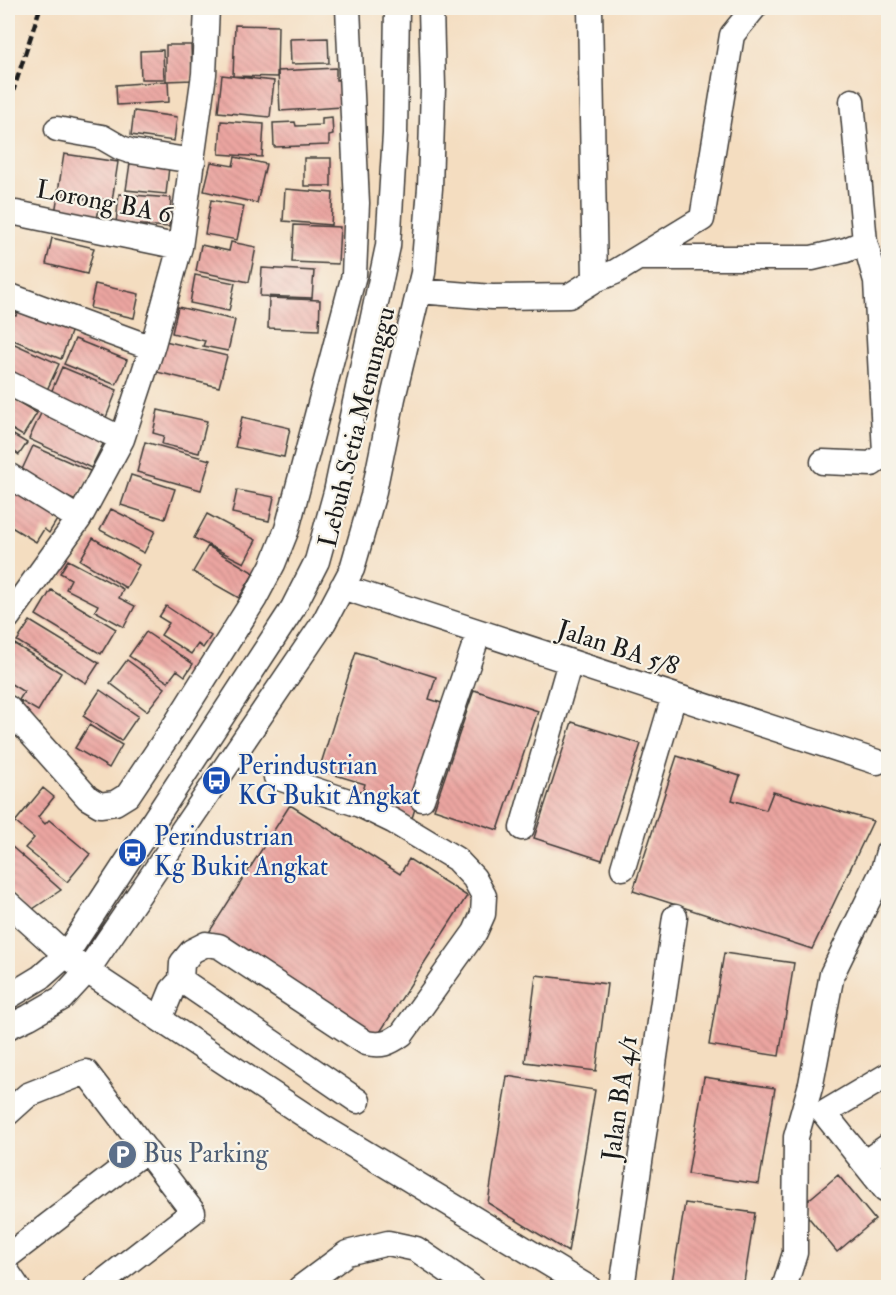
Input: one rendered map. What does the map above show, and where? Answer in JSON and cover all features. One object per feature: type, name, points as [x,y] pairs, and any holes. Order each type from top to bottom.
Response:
[{"type":"street","points":[[8,617],[79,519],[122,439],[152,348],[180,247],[204,74],[207,8]]},
{"type":"street","points":[[8,708],[88,798],[100,805],[116,803],[128,795],[177,722],[255,598],[277,555],[287,529],[354,274],[357,203],[348,8]]},
{"type":"street","name":"Lebuh Setia Menunggu","points":[[8,997],[41,977],[66,955],[293,608],[317,561],[336,492],[388,246],[395,134],[397,8]]},
{"type":"street","name":"Lebuh Setia Menunggu","points":[[8,1027],[62,998],[87,971],[324,622],[352,569],[373,496],[393,398],[423,273],[430,188],[433,88],[430,8]]},
{"type":"street","points":[[590,8],[595,280]]},
{"type":"street","points":[[419,291],[492,297],[569,296],[595,280],[615,272],[702,219],[732,35],[754,8]]},
{"type":"street","points":[[824,462],[872,464],[885,453],[876,281],[865,242],[852,101]]},
{"type":"street","points":[[57,129],[102,137],[130,151],[193,161]]},
{"type":"street","name":"Lorong BA 6","points":[[16,213],[180,247]]},
{"type":"street","points":[[639,258],[812,258],[846,250],[865,242]]},
{"type":"street","points":[[10,296],[152,348]]},
{"type":"street","points":[[8,383],[122,439]]},
{"type":"street","points":[[8,475],[79,519]]},
{"type":"street","name":"Jalan BA 5/8","points":[[342,587],[876,762]]},
{"type":"street","points":[[422,799],[479,632]]},
{"type":"street","points":[[522,828],[570,662]]},
{"type":"street","points":[[623,868],[674,696]]},
{"type":"street","points":[[177,722],[205,740]]},
{"type":"street","points":[[160,1019],[172,990],[181,980],[182,963],[192,951],[206,944],[219,946],[366,1044],[380,1046],[402,1035],[475,932],[483,914],[483,896],[474,878],[456,860],[393,821],[360,805],[276,777]]},
{"type":"street","points":[[784,1287],[795,1253],[796,1137],[810,1088],[832,974],[887,867]]},
{"type":"street","points":[[8,903],[87,971],[321,1126],[589,1287]]},
{"type":"street","name":"Jalan BA 4/1","points":[[622,1287],[675,917]]},
{"type":"street","points":[[181,980],[358,1101]]},
{"type":"street","points":[[8,1113],[28,1095],[86,1072],[193,1212],[95,1287]]},
{"type":"street","points":[[824,1113],[888,1075]]},
{"type":"street","points":[[810,1088],[814,1100],[824,1113],[885,1189],[888,1186]]},
{"type":"street","points":[[864,1163],[888,1146]]},
{"type":"street","points":[[8,1256],[146,1150]]},
{"type":"street","points":[[300,1287],[348,1253],[388,1243],[416,1249],[462,1285]]},
{"type":"street","points":[[8,1273],[18,1287]]},
{"type":"building","points":[[235,25],[278,26],[277,77],[233,76]]},
{"type":"building","points":[[328,38],[329,63],[291,64],[290,39]]},
{"type":"building","points":[[166,45],[191,45],[192,80],[166,81]]},
{"type":"building","points":[[163,50],[164,79],[141,79],[140,51]]},
{"type":"building","points":[[336,68],[336,80],[341,80],[342,107],[280,111],[278,71]]},
{"type":"building","points":[[222,75],[274,81],[270,117],[218,112]]},
{"type":"building","points":[[168,81],[169,102],[117,105],[116,85]]},
{"type":"building","points":[[134,111],[177,117],[174,141],[131,135]]},
{"type":"building","points":[[332,117],[333,135],[329,136],[329,145],[274,147],[273,123],[295,122],[296,126],[322,125],[322,118]]},
{"type":"building","points":[[221,121],[264,124],[262,157],[219,154]]},
{"type":"building","points":[[64,154],[118,162],[112,201],[58,192]]},
{"type":"building","points":[[235,157],[266,164],[257,203],[204,191],[211,162],[233,166]]},
{"type":"building","points":[[304,158],[331,158],[331,186],[304,186]]},
{"type":"building","points":[[130,163],[169,167],[166,194],[126,190]]},
{"type":"building","points":[[285,189],[333,193],[331,225],[283,221]]},
{"type":"building","points":[[119,194],[171,198],[169,227],[116,223]]},
{"type":"building","points":[[58,195],[100,201],[96,225],[54,219]]},
{"type":"building","points":[[211,200],[244,206],[237,240],[205,234]]},
{"type":"building","points":[[294,225],[340,227],[338,264],[292,262]]},
{"type":"building","points":[[52,238],[94,248],[87,274],[46,264]]},
{"type":"building","points":[[231,242],[256,247],[249,282],[196,271],[201,245],[229,251]]},
{"type":"building","points":[[262,268],[314,271],[312,298],[260,296]]},
{"type":"building","points":[[195,275],[235,283],[229,311],[190,303]]},
{"type":"building","points":[[95,284],[139,294],[134,318],[90,308]]},
{"type":"building","points":[[269,298],[320,300],[319,330],[268,328]]},
{"type":"building","points":[[19,306],[73,327],[61,359],[8,338],[8,313],[16,316]]},
{"type":"building","points":[[178,307],[235,320],[228,351],[203,346],[205,341],[172,333]]},
{"type":"building","points":[[75,339],[127,360],[116,385],[64,364]]},
{"type":"building","points":[[8,341],[59,364],[46,392],[8,375]]},
{"type":"building","points":[[165,341],[227,356],[219,387],[157,372]]},
{"type":"building","points":[[62,367],[117,390],[105,420],[49,397]]},
{"type":"building","points":[[8,396],[37,413],[23,436],[8,427]]},
{"type":"building","points":[[44,407],[107,436],[91,468],[29,439]]},
{"type":"building","points":[[158,410],[207,421],[199,453],[162,444],[164,436],[153,433]]},
{"type":"building","points":[[242,417],[290,428],[284,457],[235,447]]},
{"type":"building","points":[[10,433],[27,443],[19,455],[15,452],[8,466],[8,437]]},
{"type":"building","points":[[145,442],[210,460],[201,490],[137,472]]},
{"type":"building","points":[[33,446],[90,471],[76,501],[19,476]]},
{"type":"building","points":[[131,475],[175,489],[165,519],[121,505]]},
{"type":"building","points":[[8,483],[60,515],[49,533],[44,529],[36,542],[8,525]]},
{"type":"building","points":[[237,490],[274,497],[269,521],[232,513]]},
{"type":"building","points":[[111,509],[155,531],[144,553],[100,530]]},
{"type":"building","points":[[207,514],[256,540],[244,563],[194,538]]},
{"type":"building","points":[[93,538],[139,565],[126,588],[80,560]]},
{"type":"building","points":[[208,546],[254,573],[239,598],[193,572]]},
{"type":"building","points":[[68,560],[123,589],[119,598],[135,606],[124,627],[95,611],[98,605],[66,589],[71,579],[60,573]]},
{"type":"building","points":[[51,590],[116,629],[101,654],[36,615]]},
{"type":"building","points":[[166,606],[211,636],[203,648],[198,644],[191,654],[161,635],[169,623],[159,617]]},
{"type":"building","points":[[30,621],[99,663],[86,683],[17,641]]},
{"type":"building","points":[[146,632],[193,664],[185,676],[177,670],[168,682],[129,656]]},
{"type":"building","points":[[13,643],[61,673],[38,711],[19,700],[24,692],[8,682],[8,652]]},
{"type":"building","points":[[356,652],[436,677],[429,699],[448,705],[412,818],[360,802],[365,784],[319,770]]},
{"type":"building","points":[[127,660],[165,688],[147,711],[110,683]]},
{"type":"building","points":[[100,690],[138,716],[121,741],[83,716]]},
{"type":"building","points":[[474,690],[538,711],[498,830],[434,809]]},
{"type":"building","points":[[572,722],[641,744],[602,860],[534,838]]},
{"type":"building","points":[[89,725],[122,745],[109,768],[75,748]]},
{"type":"building","points":[[677,756],[740,776],[732,800],[766,810],[773,792],[873,821],[812,949],[633,891]]},
{"type":"building","points":[[43,788],[54,797],[38,817],[45,824],[49,820],[90,854],[67,882],[25,848],[34,838],[15,822]]},
{"type":"building","points":[[290,805],[400,874],[409,859],[467,896],[375,1040],[208,934]]},
{"type":"building","points":[[11,846],[61,890],[27,913],[8,886],[8,849]]},
{"type":"building","points":[[724,953],[794,963],[779,1056],[709,1045]]},
{"type":"building","points":[[536,975],[607,984],[596,1071],[525,1062]]},
{"type":"building","points":[[507,1076],[595,1090],[568,1252],[488,1203]]},
{"type":"building","points":[[704,1077],[775,1088],[759,1184],[688,1174]]},
{"type":"building","points":[[838,1175],[875,1220],[837,1252],[800,1207]]},
{"type":"building","points":[[685,1203],[755,1213],[743,1288],[671,1288]]},
{"type":"railway","points":[[8,107],[40,8]]},
{"type":"place","name":"Perindustrian KG Bukit Angkat","points":[[217,781]]},
{"type":"place","name":"Perindustrian Kg Bukit Angkat","points":[[133,852]]},
{"type":"place","name":"Bus Parking","points":[[122,1154]]}]
